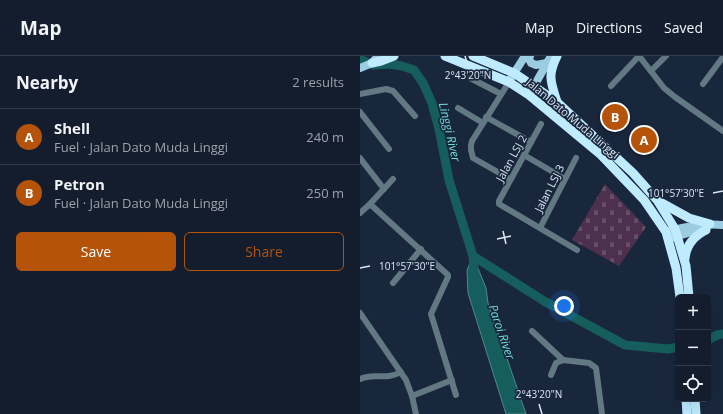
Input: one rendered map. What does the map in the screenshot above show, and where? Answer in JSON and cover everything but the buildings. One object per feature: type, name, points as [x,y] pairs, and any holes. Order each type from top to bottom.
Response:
[{"type":"highway","points":[[375,60],[381,61],[394,56]]},
{"type":"highway","name":"Jalan Dato Muda Linggi","points":[[445,56],[509,82],[529,95],[600,154],[644,200],[672,234],[680,294]]},
{"type":"highway","name":"Jalan Dato Muda Linggi","points":[[473,56],[514,73],[558,102],[623,163],[657,200],[686,266],[689,294]]},
{"type":"highway","points":[[557,56],[550,75],[558,102]]},
{"type":"highway","points":[[657,200],[708,227],[691,240],[686,253],[686,266]]},
{"type":"highway","points":[[686,402],[687,414]]},
{"type":"highway","points":[[695,402],[696,414]]},
{"type":"main road","points":[[509,82],[525,56]]},
{"type":"main road","points":[[530,56],[529,59],[531,64],[536,65],[549,60]]},
{"type":"main road","points":[[360,68],[375,60]]},
{"type":"main road","points":[[529,95],[549,60]]},
{"type":"main road","points":[[672,234],[691,225],[708,227],[723,226]]},
{"type":"street","points":[[610,86],[639,56],[664,88],[675,98],[723,131]]},
{"type":"street","points":[[650,71],[666,56]]},
{"type":"street","points":[[703,84],[723,57]]},
{"type":"street","points":[[470,78],[501,94]]},
{"type":"street","points":[[509,82],[470,145],[473,158],[510,179]]},
{"type":"street","points":[[360,94],[386,89],[393,91],[415,116]]},
{"type":"street","points":[[458,108],[483,124]]},
{"type":"street","points":[[360,112],[389,149]]},
{"type":"street","points":[[486,117],[531,142]]},
{"type":"street","name":"Jalan LSJ 2","points":[[540,228],[502,206],[499,201],[541,124]]},
{"type":"street","points":[[524,155],[565,179]]},
{"type":"street","points":[[360,158],[384,189]]},
{"type":"street","name":"Jalan LSJ 3","points":[[540,228],[576,158]]},
{"type":"street","points":[[360,213],[392,180]]},
{"type":"street","points":[[370,204],[448,275],[431,314],[456,395]]},
{"type":"street","points":[[540,228],[577,250]]},
{"type":"street","points":[[393,283],[421,249]]},
{"type":"street","points":[[360,313],[401,372],[412,396],[416,414]]},
{"type":"street","points":[[532,331],[563,360]]},
{"type":"street","points":[[551,375],[556,363],[563,360],[589,363],[596,368],[602,414]]},
{"type":"street","points":[[360,379],[369,376],[394,376],[401,372]]},
{"type":"street","points":[[412,396],[452,380]]},
{"type":"green space","points":[[605,184],[646,227],[619,266],[572,240]]},
{"type":"shaded area","points":[[473,256],[486,288],[488,303],[526,414],[506,414],[468,293],[467,270]]},
{"type":"waterway","name":"Linggi River","points":[[360,59],[373,65],[390,64],[414,70],[423,83],[432,103],[439,129],[449,180],[473,256],[474,268]]},
{"type":"waterway","points":[[473,256],[544,301],[625,345],[668,349],[675,348]]},
{"type":"waterway","points":[[711,338],[723,334]]},
{"type":"place","name":"Petron","points":[[615,117]]},
{"type":"place","name":"Shell","points":[[644,140]]},
{"type":"water label","name":"Paroi River","points":[[502,332]]}]
